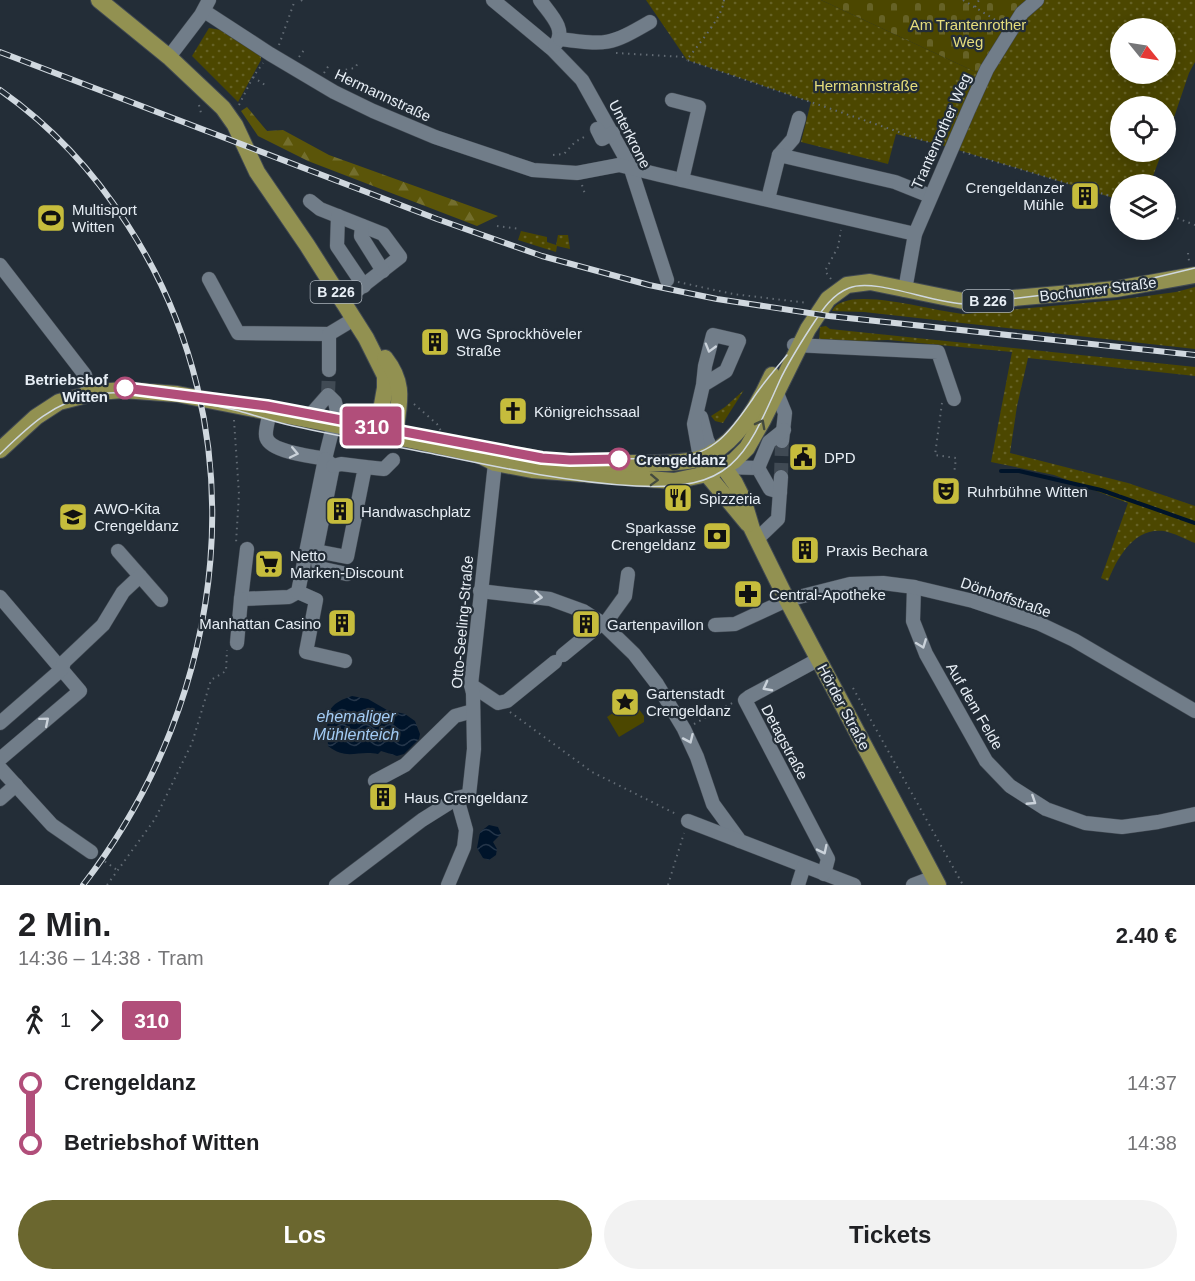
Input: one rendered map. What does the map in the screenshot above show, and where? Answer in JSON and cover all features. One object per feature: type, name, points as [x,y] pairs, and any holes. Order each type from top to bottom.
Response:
[{"type":"main road","name":"B 226","points":[[99,0],[169,57],[223,108],[235,125],[262,180],[307,244],[366,338],[385,376],[377,433],[496,458],[532,470],[577,469],[674,481],[707,461],[723,467]]},
{"type":"main road","name":"Bochumer Straße","points":[[723,467],[734,461],[747,448],[768,411],[775,370],[797,345],[834,293],[847,285],[870,282],[968,302],[1116,289],[1195,275]]},
{"type":"main road","points":[[366,338],[391,365],[400,387],[400,409],[395,437]]},
{"type":"main road","name":"Bochumer Straße","points":[[707,461],[734,436],[771,389]]},
{"type":"main road","points":[[0,450],[59,402],[89,393],[123,390],[165,393],[377,433]]},
{"type":"main road","name":"Hörder Straße","points":[[707,461],[730,505],[755,534]]},
{"type":"main road","name":"Hörder Straße","points":[[723,467],[743,499],[755,534],[787,600],[936,881]]},
{"type":"street","name":"Unterkrone","points":[[493,0],[556,44],[582,80],[604,136],[630,166],[667,280]]},
{"type":"street","name":"Unterkrone","points":[[540,0],[560,29],[556,44]]},
{"type":"street","name":"Trantenrother Weg","points":[[905,290],[915,234],[987,69],[1022,13],[1037,0]]},
{"type":"street","points":[[169,57],[207,5]]},
{"type":"street","name":"Hermannstraße","points":[[207,5],[271,55],[373,111],[435,137],[533,170],[577,172],[619,165],[630,166],[915,234]]},
{"type":"street","points":[[556,44],[609,43],[650,22]]},
{"type":"street","points":[[672,100],[699,107],[682,180]]},
{"type":"street","points":[[768,199],[779,155],[793,139],[799,118]]},
{"type":"street","points":[[779,155],[895,182],[930,196]]},
{"type":"street","points":[[310,201],[321,209],[383,234],[400,257],[342,302]]},
{"type":"street","points":[[338,216],[337,246],[364,286]]},
{"type":"street","points":[[362,226],[361,236],[383,271]]},
{"type":"street","points":[[0,265],[85,375],[89,393]]},
{"type":"street","points":[[209,279],[238,333],[329,334],[354,320]]},
{"type":"street","points":[[329,334],[329,370]]},
{"type":"street","points":[[797,345],[938,352],[948,398]]},
{"type":"street","points":[[703,386],[699,400],[707,461]]},
{"type":"street","points":[[758,468],[769,442],[783,436],[785,413],[771,389]]},
{"type":"street","points":[[306,420],[328,395],[335,402],[337,411],[332,425],[316,551],[319,568],[347,574]]},
{"type":"street","points":[[269,413],[266,437],[271,445],[281,450],[329,462],[384,469],[393,460]]},
{"type":"street","name":"Otto-Seeling-Straße","points":[[463,796],[474,749],[471,685],[496,458]]},
{"type":"street","points":[[241,599],[289,597],[298,592],[329,462]]},
{"type":"street","points":[[316,551],[347,557],[365,467]]},
{"type":"street","points":[[723,467],[758,468]]},
{"type":"street","points":[[758,468],[770,489],[780,492]]},
{"type":"street","points":[[755,534],[778,519],[781,477]]},
{"type":"street","points":[[232,646],[241,599],[242,547]]},
{"type":"street","points":[[118,551],[161,600]]},
{"type":"street","points":[[471,685],[498,703],[507,701],[603,624],[625,597],[628,574]]},
{"type":"street","points":[[0,723],[62,669],[64,662],[103,626],[123,592],[140,576]]},
{"type":"street","name":"Dönhoffstraße","points":[[715,625],[735,624],[787,600],[850,584],[883,583],[914,587],[973,601],[1038,623],[1074,640],[1195,711]]},
{"type":"street","name":"Auf dem Felde","points":[[914,587],[913,621],[926,654],[986,761],[1010,786],[1046,809],[1085,823],[1122,827],[1195,814]]},
{"type":"street","points":[[480,591],[550,599],[583,612],[603,624],[634,654],[657,684],[684,729],[697,757],[713,804],[740,841]]},
{"type":"street","points":[[298,592],[316,600],[306,652],[345,661]]},
{"type":"street","points":[[0,597],[80,691],[0,759]]},
{"type":"street","name":"Detagstraße","points":[[819,659],[746,700],[828,859],[824,874]]},
{"type":"street","points":[[375,781],[405,765],[455,716],[473,711]]},
{"type":"street","points":[[0,768],[52,825],[91,852]]},
{"type":"street","points":[[0,799],[16,785]]},
{"type":"street","points":[[336,885],[422,820],[463,796],[466,830],[460,856],[448,885]]},
{"type":"street","points":[[688,820],[854,885]]},
{"type":"street","points":[[798,885],[804,866]]},
{"type":"street","points":[[913,885],[936,881]]},
{"type":"path","points":[[238,106],[253,77],[271,55],[285,29],[295,0]]},
{"type":"path","points":[[687,60],[718,17],[724,0]]},
{"type":"path","points":[[963,0],[1012,30]]},
{"type":"path","points":[[975,7],[979,0]]},
{"type":"path","points":[[615,53],[684,57],[687,60],[951,149],[1110,196]]},
{"type":"path","points":[[332,90],[344,70],[355,68],[358,63]]},
{"type":"path","points":[[253,77],[265,85]]},
{"type":"path","points":[[553,155],[564,154],[574,141],[604,136]]},
{"type":"path","points":[[1176,218],[1195,225]]},
{"type":"path","points":[[496,226],[520,229]]},
{"type":"path","points":[[832,282],[825,271],[838,247],[842,227]]},
{"type":"path","points":[[667,280],[733,294],[823,306]]},
{"type":"path","points":[[400,387],[419,410],[437,424],[452,449]]},
{"type":"path","points":[[948,398],[935,455],[956,458],[954,474]]},
{"type":"path","points":[[233,405],[242,547]]},
{"type":"path","points":[[107,885],[155,819],[192,743],[211,680],[226,671],[232,646]]},
{"type":"path","points":[[853,688],[963,885]]},
{"type":"path","points":[[684,729],[738,701],[746,700]]},
{"type":"path","points":[[498,703],[592,772],[688,820],[669,885]]},
{"type":"path","points":[[107,863],[117,870]]},
{"type":"green space","name":"Hermannstraße","points":[[646,0],[821,0],[980,74],[949,147],[896,134],[888,164],[801,142],[811,102],[687,60]]},
{"type":"green space","name":"Am Trantenrother Weg","points":[[821,0],[1027,0],[980,74]]},
{"type":"green space","points":[[1041,0],[1195,0],[1195,62],[1176,111],[1176,96],[1110,96],[1110,162],[1158,162],[1154,174],[1110,174],[1110,197],[955,149],[992,70],[1014,34]]},
{"type":"green space","points":[[209,28],[221,30],[261,56],[238,102],[192,56]]},
{"type":"green space","points":[[247,107],[267,131],[283,130],[329,155],[498,216],[477,226],[308,161],[258,136],[241,111]]},
{"type":"green space","points":[[521,231],[547,237],[547,242],[556,245],[558,235],[568,235],[570,249],[557,246],[556,252],[518,240]]},
{"type":"green space","points":[[1195,287],[1195,349],[864,312],[832,311],[840,303],[872,299],[965,314],[1117,300],[1176,292]]},
{"type":"green space","points":[[826,326],[830,329],[1195,367],[1195,376],[1028,358],[1017,406],[1010,453],[1128,483],[1195,506],[1195,543],[1164,531],[1144,534],[1128,546],[1116,563],[1108,581],[1101,578],[1128,503],[1054,475],[991,462],[1012,352],[888,340],[819,341],[820,327]]},
{"type":"green space","points":[[744,390],[723,423],[715,421],[711,416]]},
{"type":"green space","points":[[632,700],[644,716],[644,722],[619,737],[607,717]]},
{"type":"water","name":"ehemaliger Mühlenteich","points":[[352,696],[368,699],[387,710],[405,714],[415,721],[420,734],[419,739],[404,754],[397,756],[381,751],[378,754],[347,754],[328,746],[328,714],[335,704]]},
{"type":"water","points":[[489,825],[498,827],[501,834],[493,842],[497,849],[496,855],[489,860],[483,858],[477,848],[480,832]]},
{"type":"waterway","points":[[1001,471],[1019,471],[1101,490],[1195,523]]},
{"type":"tunnel","points":[[328,395],[329,370]]},
{"type":"tunnel","points":[[781,477],[782,441]]},
{"type":"tram line","points":[[0,454],[53,410],[78,398],[119,393],[159,396],[205,404],[310,430],[506,469],[636,486],[694,483],[715,475],[731,464],[744,450],[756,431],[787,366],[811,327],[832,299],[849,288],[860,286],[890,288],[968,304],[1120,286],[1195,268]]},
{"type":"tram line","points":[[229,402],[295,411],[558,460],[677,458],[702,451],[721,438],[737,421],[787,355]]},
{"type":"tram line","name":"310","points":[[125,388],[267,406],[542,458],[619,459]]},
{"type":"railway","points":[[0,52],[437,219],[542,256],[649,285],[717,299],[829,316],[1195,355]]},
{"type":"railway","points":[[0,90],[36,118],[70,151],[100,186],[127,224],[170,304],[197,387],[211,473],[210,560],[197,647],[171,731],[133,811],[83,885]]},
{"type":"place","name":"Crengeldanzer Mühle","points":[[1085,196]]},
{"type":"place","name":"Multisport Witten","points":[[51,218]]},
{"type":"place","name":"WG Sprockhöveler Straße","points":[[435,342]]},
{"type":"place","name":"Betriebshof Witten","points":[[125,388]]},
{"type":"place","name":"Königreichssaal","points":[[513,411]]},
{"type":"place","name":"DPD","points":[[803,457]]},
{"type":"place","name":"Crengeldanz","points":[[619,459]]},
{"type":"place","name":"Ruhrbühne Witten","points":[[946,491]]},
{"type":"place","name":"Spizzeria","points":[[678,498]]},
{"type":"place","name":"Handwaschplatz","points":[[340,511]]},
{"type":"place","name":"AWO-Kita Crengeldanz","points":[[73,517]]},
{"type":"place","name":"Sparkasse Crengeldanz","points":[[717,536]]},
{"type":"place","name":"Praxis Bechara","points":[[805,550]]},
{"type":"place","name":"Netto Marken-Discount","points":[[269,564]]},
{"type":"place","name":"Central-Apotheke","points":[[748,594]]},
{"type":"place","name":"Manhattan Casino","points":[[342,623]]},
{"type":"place","name":"Gartenpavillon","points":[[586,624]]},
{"type":"place","name":"Gartenstadt Crengeldanz","points":[[625,702]]},
{"type":"place","name":"Haus Crengeldanz","points":[[383,797]]}]
